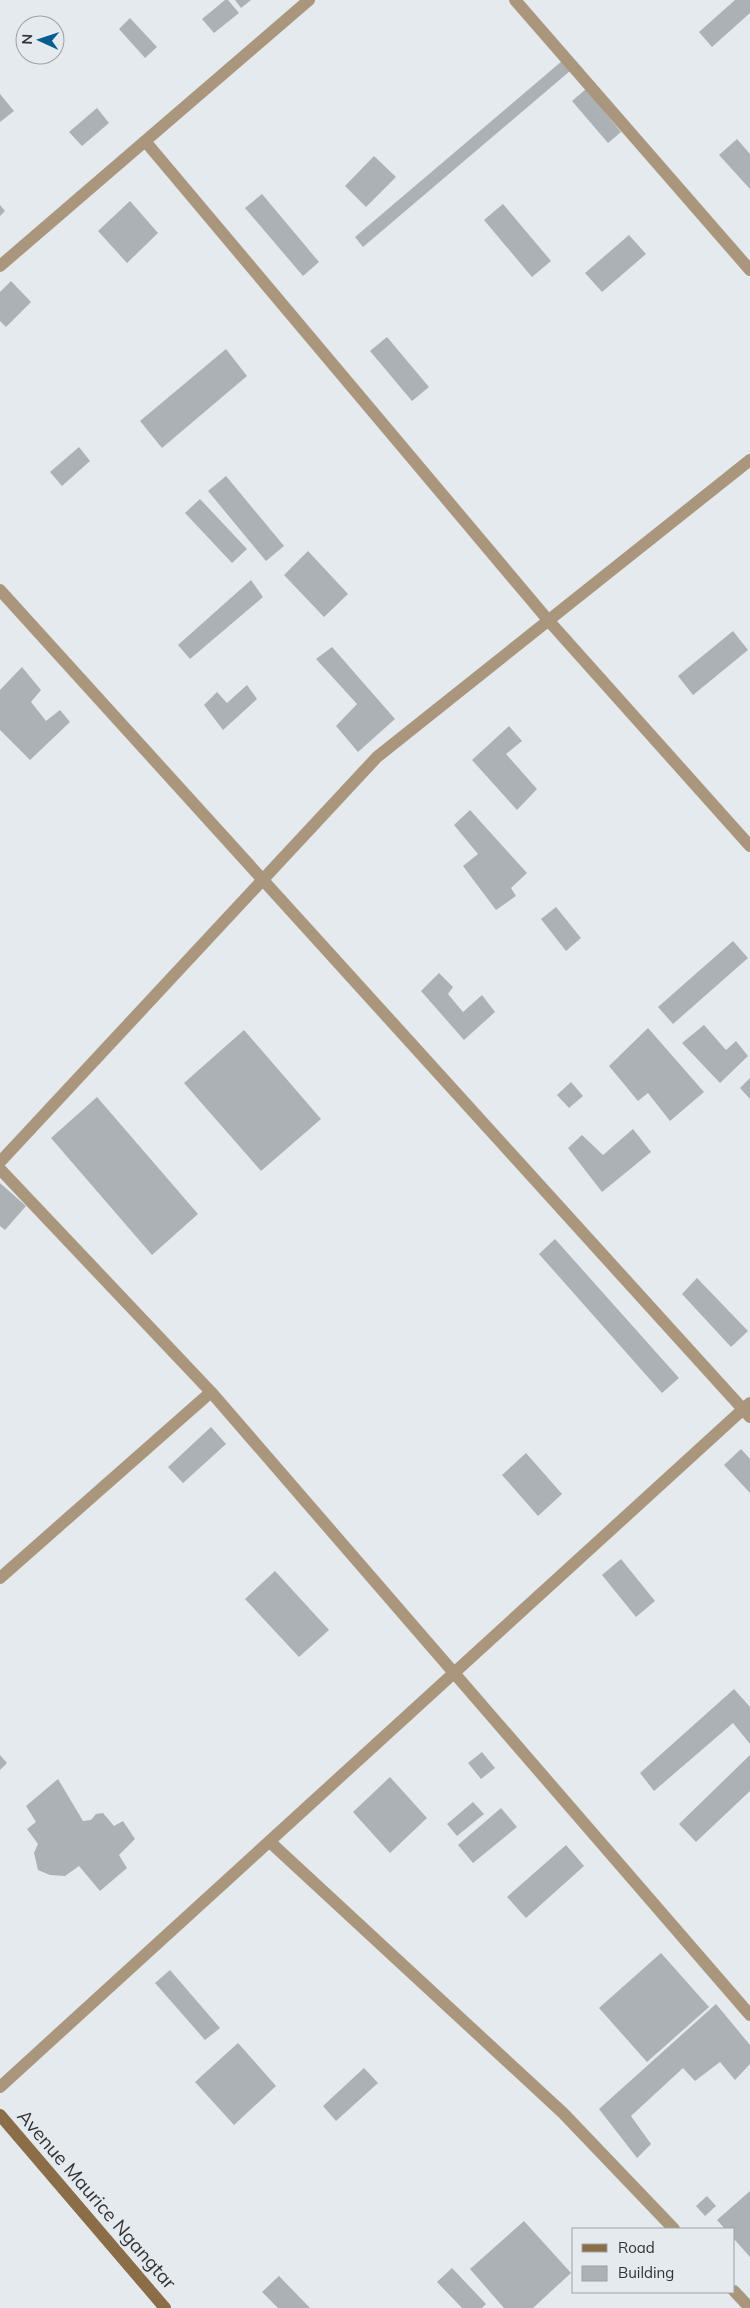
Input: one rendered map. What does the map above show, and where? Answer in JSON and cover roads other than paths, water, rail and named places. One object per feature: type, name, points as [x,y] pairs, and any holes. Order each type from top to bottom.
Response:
[{"type":"street","points":[[0,266],[309,0]]},
{"type":"street","points":[[515,0],[750,270]]},
{"type":"street","points":[[144,141],[548,620],[750,846]]},
{"type":"street","points":[[0,1162],[378,757],[750,460]]},
{"type":"street","points":[[0,590],[262,880],[748,1410],[454,1673],[0,2088]]},
{"type":"street","points":[[0,1170],[211,1392],[750,2015]]},
{"type":"street","points":[[0,1578],[211,1392]]},
{"type":"street","points":[[270,1842],[563,2113],[673,2228]]},
{"type":"street","name":"Avenue Maurice Ngangtar","points":[[0,2115],[165,2308]]},
{"type":"street","points":[[735,2292],[750,2308]]}]
